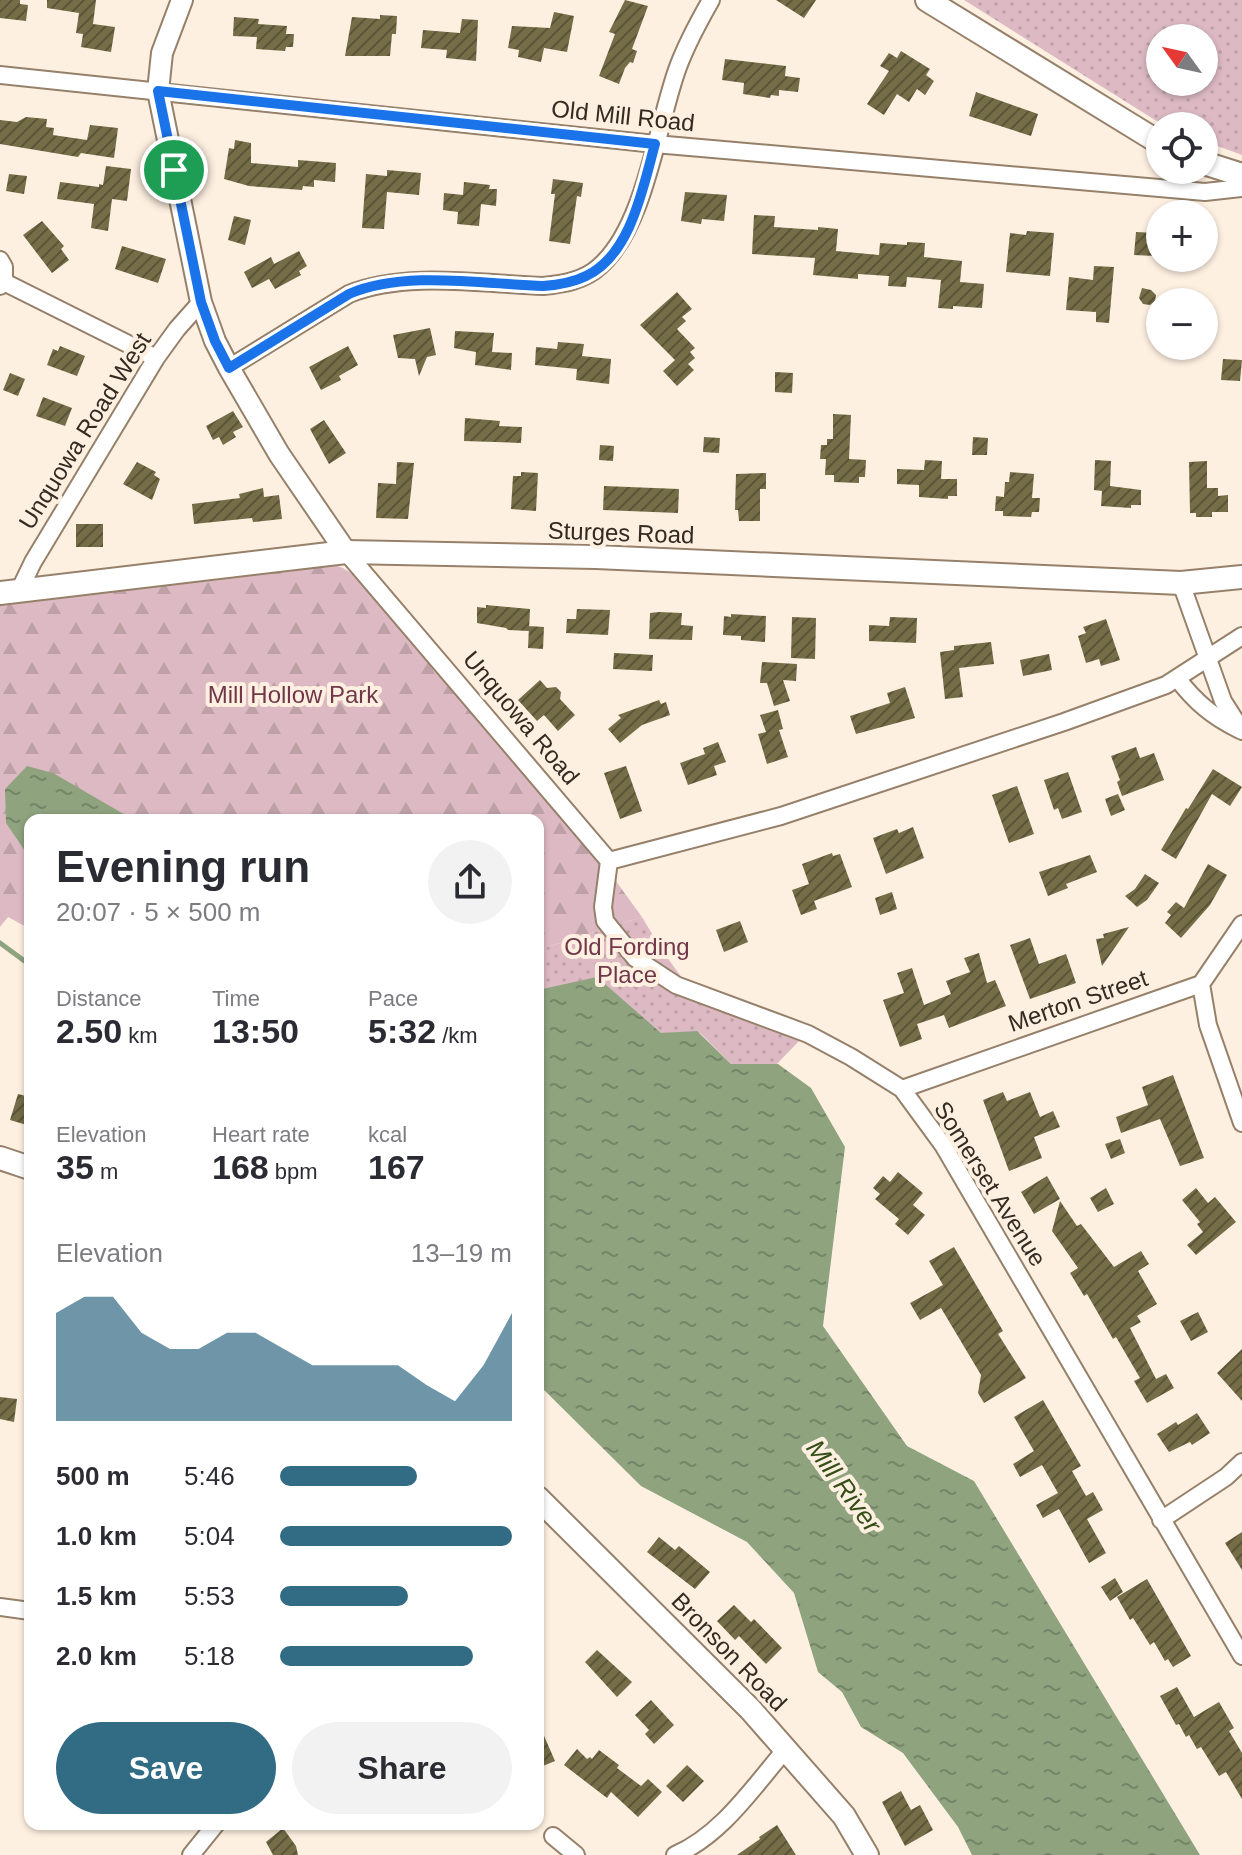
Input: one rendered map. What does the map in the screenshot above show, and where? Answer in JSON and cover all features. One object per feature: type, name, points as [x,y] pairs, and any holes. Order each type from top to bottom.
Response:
[{"type":"main road","points":[[927,0],[1146,134]]},
{"type":"main road","points":[[1218,167],[1242,175]]},
{"type":"main road","name":"Sturges Road","points":[[9,592],[346,552],[611,558],[1181,583],[1242,577]]},
{"type":"main road","points":[[0,1158],[24,1166]]},
{"type":"main road","name":"Bronson Road","points":[[544,1504],[697,1655],[786,1749],[844,1816],[867,1855]]},
{"type":"street","name":"Unquowa Road","points":[[182,0],[162,53],[158,91],[201,302],[215,341],[279,454],[346,552],[609,861]]},
{"type":"street","points":[[229,368],[365,287],[404,280],[543,286],[565,284],[588,276],[620,242],[643,186],[678,67],[711,0]]},
{"type":"street","name":"Old Mill Road","points":[[0,75],[655,144],[1205,192],[1242,188]]},
{"type":"street","points":[[0,260],[4,267],[2,284],[156,358]]},
{"type":"street","name":"Unquowa Road West","points":[[9,592],[33,562],[156,358],[201,302]]},
{"type":"street","points":[[1181,583],[1223,701],[1242,731]]},
{"type":"street","points":[[609,861],[781,816],[1064,722],[1166,685],[1242,636]]},
{"type":"street","points":[[1177,678],[1214,718],[1242,731]]},
{"type":"street","name":"Somerset Avenue","points":[[609,861],[603,907],[605,921],[623,946],[643,964],[676,985],[808,1034],[902,1089],[943,1145],[1242,1656]]},
{"type":"street","points":[[1242,924],[1201,984],[1208,1025],[1242,1123]]},
{"type":"street","name":"Merton Street","points":[[902,1089],[1201,984]]},
{"type":"street","points":[[1161,1520],[1226,1477],[1242,1462]]},
{"type":"street","points":[[0,1607],[24,1610]]},
{"type":"street","points":[[675,1855],[691,1848],[715,1829],[786,1749]]},
{"type":"street","points":[[191,1855],[211,1830]]},
{"type":"street","points":[[553,1836],[576,1855]]},
{"type":"green space","points":[[964,0],[1242,0],[1242,155],[1218,146],[1218,112],[1146,114]]},
{"type":"green space","name":"Mill Hollow Park","points":[[334,565],[359,578],[595,842],[618,884],[642,917],[544,948],[544,814],[24,814],[24,926],[8,917],[0,927],[0,606],[148,583]]},
{"type":"green space","name":"Old Fording Place","points":[[642,917],[696,997],[799,1041],[774,1067],[731,1064],[700,1033],[658,1034],[544,992],[544,948]]},
{"type":"water","points":[[27,766],[53,773],[124,814],[24,814],[24,850],[6,823],[5,789]]},
{"type":"water","points":[[597,977],[661,1033],[697,1031],[731,1064],[778,1064],[811,1088],[845,1147],[823,1326],[907,1446],[974,1481],[1200,1855],[972,1855],[958,1827],[903,1753],[861,1727],[842,1692],[818,1672],[794,1593],[747,1542],[641,1486],[544,1390],[544,989]]},
{"type":"building","points":[[0,0],[20,0],[20,4],[28,5],[26,21],[0,18]]},
{"type":"building","points":[[47,0],[96,0],[93,24],[115,27],[111,52],[81,47],[83,34],[76,33],[79,13],[47,8]]},
{"type":"building","points":[[625,0],[648,6],[632,49],[637,51],[633,63],[630,62],[625,68],[619,84],[599,76],[615,34],[609,32]]},
{"type":"building","points":[[776,0],[816,0],[804,18]]},
{"type":"building","points":[[554,12],[574,16],[567,52],[544,48],[541,62],[518,57],[519,50],[508,48],[512,26],[550,28]]},
{"type":"building","points":[[380,15],[397,16],[390,56],[345,56],[352,17],[380,19]]},
{"type":"building","points":[[234,17],[259,19],[258,24],[287,26],[286,34],[294,34],[293,47],[286,47],[285,51],[256,49],[257,37],[233,36]]},
{"type":"building","points":[[462,19],[478,20],[476,61],[446,58],[447,50],[421,48],[423,30],[460,33]]},
{"type":"building","points":[[901,51],[930,69],[926,75],[934,81],[925,95],[917,89],[909,102],[897,94],[884,115],[867,104],[889,71],[880,66],[889,53],[897,58]]},
{"type":"building","points":[[725,59],[786,66],[785,76],[800,78],[798,92],[779,90],[779,96],[771,95],[770,98],[743,94],[744,83],[722,80]]},
{"type":"building","points":[[976,92],[1038,114],[1031,136],[969,116]]},
{"type":"building","points":[[26,117],[47,119],[46,127],[54,128],[53,135],[87,140],[90,125],[118,128],[114,158],[81,153],[78,157],[0,144],[0,120],[17,122]]},
{"type":"building","points":[[235,140],[251,143],[251,163],[298,167],[298,160],[336,163],[335,182],[314,180],[314,187],[303,186],[302,190],[249,186],[224,179],[229,148],[234,149]]},
{"type":"building","points":[[106,166],[131,169],[127,201],[112,199],[108,231],[91,228],[94,204],[57,199],[60,182],[103,185]]},
{"type":"building","points":[[387,170],[421,173],[419,195],[387,192],[384,229],[362,228],[366,174],[387,176]]},
{"type":"building","points":[[9,174],[27,176],[24,194],[6,191]]},
{"type":"building","points":[[553,179],[583,183],[581,197],[577,196],[570,244],[549,241],[555,194],[551,194]]},
{"type":"building","points":[[464,182],[490,185],[489,189],[497,189],[496,206],[481,204],[479,226],[457,224],[458,212],[443,210],[444,193],[463,195]]},
{"type":"building","points":[[685,192],[727,195],[724,221],[702,219],[701,224],[681,221]]},
{"type":"building","points":[[754,215],[775,216],[774,227],[838,229],[836,251],[879,255],[880,243],[925,243],[924,257],[962,261],[960,282],[984,284],[982,308],[938,308],[941,280],[907,277],[906,287],[888,286],[889,276],[858,274],[858,279],[813,275],[815,258],[752,254]]},
{"type":"building","points":[[234,216],[251,220],[245,245],[228,240]]},
{"type":"building","points":[[42,221],[64,246],[61,249],[69,260],[52,273],[23,235]]},
{"type":"building","points":[[1027,231],[1054,233],[1050,276],[1006,272],[1010,233],[1026,235]]},
{"type":"building","points":[[1136,232],[1146,232],[1146,256],[1134,255]]},
{"type":"building","points":[[122,246],[166,259],[158,283],[115,269]]},
{"type":"building","points":[[299,251],[307,266],[299,271],[301,275],[275,289],[269,279],[252,288],[244,272],[271,257],[274,264]]},
{"type":"building","points":[[1094,266],[1114,267],[1109,323],[1096,322],[1096,312],[1066,310],[1069,277],[1093,280]]},
{"type":"building","points":[[1142,288],[1146,289],[1146,304],[1139,298]]},
{"type":"building","points":[[677,292],[692,309],[682,317],[686,321],[677,329],[695,348],[690,352],[695,358],[688,364],[694,370],[677,386],[663,371],[675,360],[640,325]]},
{"type":"building","points":[[430,328],[436,355],[427,357],[419,376],[415,359],[398,358],[393,335]]},
{"type":"building","points":[[455,331],[494,333],[492,352],[512,353],[511,370],[475,365],[476,352],[454,348]]},
{"type":"building","points":[[558,342],[584,344],[582,356],[611,359],[609,384],[576,380],[577,369],[535,365],[536,347],[557,349]]},
{"type":"building","points":[[60,346],[85,356],[77,376],[47,365],[53,349],[58,351]]},
{"type":"building","points":[[348,346],[358,365],[339,376],[341,380],[321,390],[309,367]]},
{"type":"building","points":[[1223,359],[1242,360],[1240,381],[1221,380]]},
{"type":"building","points":[[775,372],[793,373],[792,393],[775,392]]},
{"type":"building","points":[[10,373],[25,379],[18,396],[3,390]]},
{"type":"building","points":[[43,397],[72,408],[65,426],[36,416]]},
{"type":"building","points":[[233,411],[243,427],[233,432],[236,437],[223,445],[219,437],[213,440],[206,426]]},
{"type":"building","points":[[833,414],[851,415],[849,459],[866,460],[865,477],[859,477],[859,483],[834,482],[834,475],[825,475],[826,459],[820,459],[821,445],[827,445],[827,439],[833,439]]},
{"type":"building","points":[[465,418],[500,421],[499,426],[522,427],[521,443],[464,441]]},
{"type":"building","points":[[324,420],[346,453],[329,464],[310,429]]},
{"type":"building","points":[[704,437],[720,438],[719,453],[703,452]]},
{"type":"building","points":[[973,437],[988,438],[987,455],[972,455]]},
{"type":"building","points":[[600,445],[614,446],[613,461],[599,460]]},
{"type":"building","points":[[925,460],[942,461],[941,479],[957,479],[957,496],[948,496],[948,499],[919,497],[919,485],[897,484],[897,469],[924,470]]},
{"type":"building","points":[[1095,460],[1111,461],[1110,486],[1141,490],[1141,505],[1131,505],[1131,508],[1101,506],[1102,491],[1094,490]]},
{"type":"building","points":[[1207,461],[1207,488],[1218,488],[1218,496],[1228,495],[1228,512],[1212,512],[1212,517],[1196,517],[1196,513],[1190,513],[1189,462]]},
{"type":"building","points":[[137,462],[156,472],[154,475],[160,479],[152,500],[123,484]]},
{"type":"building","points":[[397,462],[414,463],[408,519],[376,518],[378,483],[396,484]]},
{"type":"building","points":[[521,472],[538,473],[536,511],[511,509],[513,476],[521,476]]},
{"type":"building","points":[[1010,472],[1034,474],[1032,498],[1040,498],[1039,512],[1032,512],[1031,517],[1003,516],[1003,511],[995,511],[996,496],[1004,497],[1005,482],[1009,482]]},
{"type":"building","points":[[766,473],[766,489],[760,489],[760,521],[739,521],[738,510],[735,510],[736,474]]},
{"type":"building","points":[[604,486],[679,489],[678,513],[603,510]]},
{"type":"building","points":[[263,488],[264,497],[279,495],[282,519],[253,522],[252,518],[194,524],[192,504],[240,498],[239,494]]},
{"type":"building","points":[[76,524],[103,524],[103,547],[76,547]]},
{"type":"building","points":[[486,605],[530,609],[529,631],[477,623],[477,607],[486,608]]},
{"type":"building","points":[[577,609],[610,610],[608,635],[566,633],[567,619],[576,619]]},
{"type":"building","points":[[650,613],[682,613],[681,625],[693,626],[692,640],[649,639]]},
{"type":"building","points":[[731,614],[766,616],[765,642],[723,635],[724,616],[731,617]]},
{"type":"building","points":[[792,617],[816,618],[815,659],[791,658]]},
{"type":"building","points":[[890,617],[917,618],[916,643],[869,641],[869,625],[889,626]]},
{"type":"building","points":[[1106,619],[1120,660],[1101,666],[1099,659],[1086,663],[1078,636],[1086,633],[1083,627]]},
{"type":"building","points":[[529,626],[544,627],[543,649],[528,648]]},
{"type":"building","points":[[991,642],[994,664],[959,668],[963,697],[945,699],[940,652],[954,650],[954,646]]},
{"type":"building","points":[[614,653],[653,655],[652,671],[613,669]]},
{"type":"building","points":[[1049,654],[1052,670],[1023,676],[1020,660]]},
{"type":"building","points":[[762,662],[797,664],[796,681],[783,680],[790,701],[774,706],[767,683],[760,683]]},
{"type":"building","points":[[540,680],[547,688],[556,687],[561,692],[560,699],[575,715],[558,731],[544,715],[537,721],[518,700]]},
{"type":"building","points":[[905,687],[915,718],[856,734],[850,716],[890,703],[887,693]]},
{"type":"building","points":[[659,700],[661,704],[666,702],[670,715],[642,725],[620,743],[608,729],[621,718],[618,715]]},
{"type":"building","points":[[778,710],[783,729],[779,730],[788,757],[767,764],[758,734],[766,732],[760,715]]},
{"type":"building","points":[[718,742],[726,762],[714,766],[717,775],[688,785],[680,763],[705,754],[703,748]]},
{"type":"building","points":[[1136,747],[1140,758],[1154,753],[1164,780],[1122,796],[1111,756]]},
{"type":"building","points":[[626,766],[642,811],[620,819],[604,773]]},
{"type":"building","points":[[1213,769],[1242,787],[1230,806],[1212,794],[1176,859],[1161,850]]},
{"type":"building","points":[[1068,772],[1082,812],[1062,819],[1058,808],[1054,810],[1044,780]]},
{"type":"building","points":[[1017,786],[1034,834],[1009,843],[992,795]]},
{"type":"building","points":[[1118,794],[1125,810],[1111,816],[1105,799]]},
{"type":"building","points":[[913,827],[924,858],[886,874],[873,838]]},
{"type":"building","points":[[832,853],[833,856],[840,854],[852,887],[814,901],[817,909],[801,915],[792,890],[809,884],[802,864]]},
{"type":"building","points":[[1090,855],[1097,872],[1066,884],[1068,888],[1048,896],[1039,872]]},
{"type":"building","points":[[1208,864],[1227,875],[1210,905],[1181,938],[1165,923],[1171,915],[1167,912],[1176,902],[1184,908]]},
{"type":"building","points":[[1145,874],[1159,883],[1147,900],[1137,907],[1125,896],[1135,889]]},
{"type":"building","points":[[892,892],[897,909],[880,915],[875,898]]},
{"type":"building","points":[[740,921],[748,942],[724,952],[716,930]]},
{"type":"building","points":[[1129,927],[1102,966],[1096,939]]},
{"type":"building","points":[[1030,938],[1039,964],[1066,954],[1076,983],[1030,999],[1010,945]]},
{"type":"building","points":[[979,953],[987,983],[995,980],[1006,1006],[949,1028],[944,1015],[917,1024],[922,1039],[900,1047],[883,1000],[904,993],[897,973],[912,968],[924,1005],[951,994],[946,981],[970,972],[964,958]]},
{"type":"building","points":[[1173,1075],[1204,1158],[1180,1166],[1160,1119],[1121,1133],[1116,1117],[1148,1105],[1142,1087]]},
{"type":"building","points":[[1003,1092],[1007,1101],[1030,1092],[1040,1117],[1053,1111],[1060,1127],[1034,1137],[1042,1158],[1009,1171],[983,1100]]},
{"type":"building","points":[[18,1094],[24,1096],[24,1124],[10,1120]]},
{"type":"building","points":[[1120,1139],[1125,1153],[1111,1159],[1105,1144]]},
{"type":"building","points":[[898,1172],[923,1193],[913,1205],[925,1215],[908,1235],[895,1224],[899,1219],[875,1199],[880,1194],[873,1188],[883,1176],[890,1182]]},
{"type":"building","points":[[1047,1176],[1060,1199],[1034,1214],[1021,1192]]},
{"type":"building","points":[[1106,1188],[1114,1204],[1098,1212],[1090,1198]]},
{"type":"building","points":[[1196,1188],[1208,1203],[1215,1197],[1236,1222],[1196,1255],[1187,1245],[1203,1232],[1197,1224],[1200,1222],[1182,1200]]},
{"type":"building","points":[[1060,1201],[1077,1226],[1081,1224],[1114,1267],[1141,1251],[1149,1264],[1138,1271],[1157,1304],[1137,1316],[1141,1322],[1130,1328],[1156,1379],[1166,1374],[1174,1388],[1147,1403],[1134,1381],[1140,1378],[1116,1337],[1113,1339],[1087,1294],[1084,1296],[1070,1273],[1078,1268],[1052,1231]]},
{"type":"building","points":[[954,1247],[1003,1331],[998,1334],[1026,1378],[984,1403],[978,1393],[981,1375],[941,1308],[920,1320],[910,1303],[943,1285],[929,1261]]},
{"type":"building","points":[[1198,1312],[1208,1332],[1191,1341],[1180,1321]]},
{"type":"building","points":[[1242,1349],[1242,1401],[1217,1373]]},
{"type":"building","points":[[0,1397],[17,1399],[14,1422],[0,1419]]},
{"type":"building","points":[[1043,1400],[1081,1466],[1072,1471],[1086,1496],[1093,1492],[1103,1510],[1087,1519],[1106,1553],[1089,1563],[1059,1509],[1043,1518],[1036,1505],[1058,1493],[1042,1465],[1020,1477],[1013,1464],[1034,1451],[1014,1417]]},
{"type":"building","points":[[1197,1413],[1210,1433],[1192,1445],[1190,1442],[1169,1452],[1157,1434]]},
{"type":"building","points":[[1242,1532],[1242,1570],[1225,1543]]},
{"type":"building","points":[[659,1537],[675,1550],[679,1546],[710,1572],[695,1589],[647,1552]]},
{"type":"building","points":[[1115,1578],[1123,1592],[1110,1601],[1101,1587]]},
{"type":"building","points":[[1147,1579],[1191,1656],[1173,1667],[1168,1659],[1165,1661],[1154,1642],[1150,1645],[1133,1618],[1130,1620],[1117,1597]]},
{"type":"building","points":[[734,1605],[751,1622],[754,1619],[782,1648],[766,1664],[739,1636],[735,1640],[717,1621]]},
{"type":"building","points":[[597,1650],[632,1682],[617,1697],[585,1662]]},
{"type":"building","points":[[1177,1687],[1194,1717],[1219,1702],[1234,1728],[1229,1731],[1242,1753],[1242,1799],[1226,1772],[1219,1776],[1201,1747],[1197,1749],[1189,1735],[1186,1737],[1179,1724],[1176,1725],[1160,1696]]},
{"type":"building","points":[[651,1700],[674,1725],[654,1744],[645,1734],[649,1730],[635,1715]]},
{"type":"building","points":[[544,1736],[555,1761],[544,1766]]},
{"type":"building","points":[[577,1749],[587,1759],[592,1759],[599,1750],[641,1786],[648,1779],[662,1792],[638,1817],[611,1792],[607,1798],[564,1765]]},
{"type":"building","points":[[687,1765],[704,1781],[683,1802],[666,1786]]},
{"type":"building","points":[[901,1791],[911,1810],[920,1805],[933,1830],[905,1846],[882,1802]]},
{"type":"building","points":[[777,1825],[796,1855],[737,1855],[759,1837]]},
{"type":"building","points":[[284,1830],[296,1846],[298,1855],[273,1855],[266,1842]]},
{"type":"waterway","name":"Mill River","points":[[0,943],[24,961]]},
{"type":"route","points":[[158,91],[655,144],[643,186],[620,242],[588,276],[565,284],[543,286],[404,280],[379,283],[349,294],[229,368],[201,302],[174,170],[158,91]]}]
